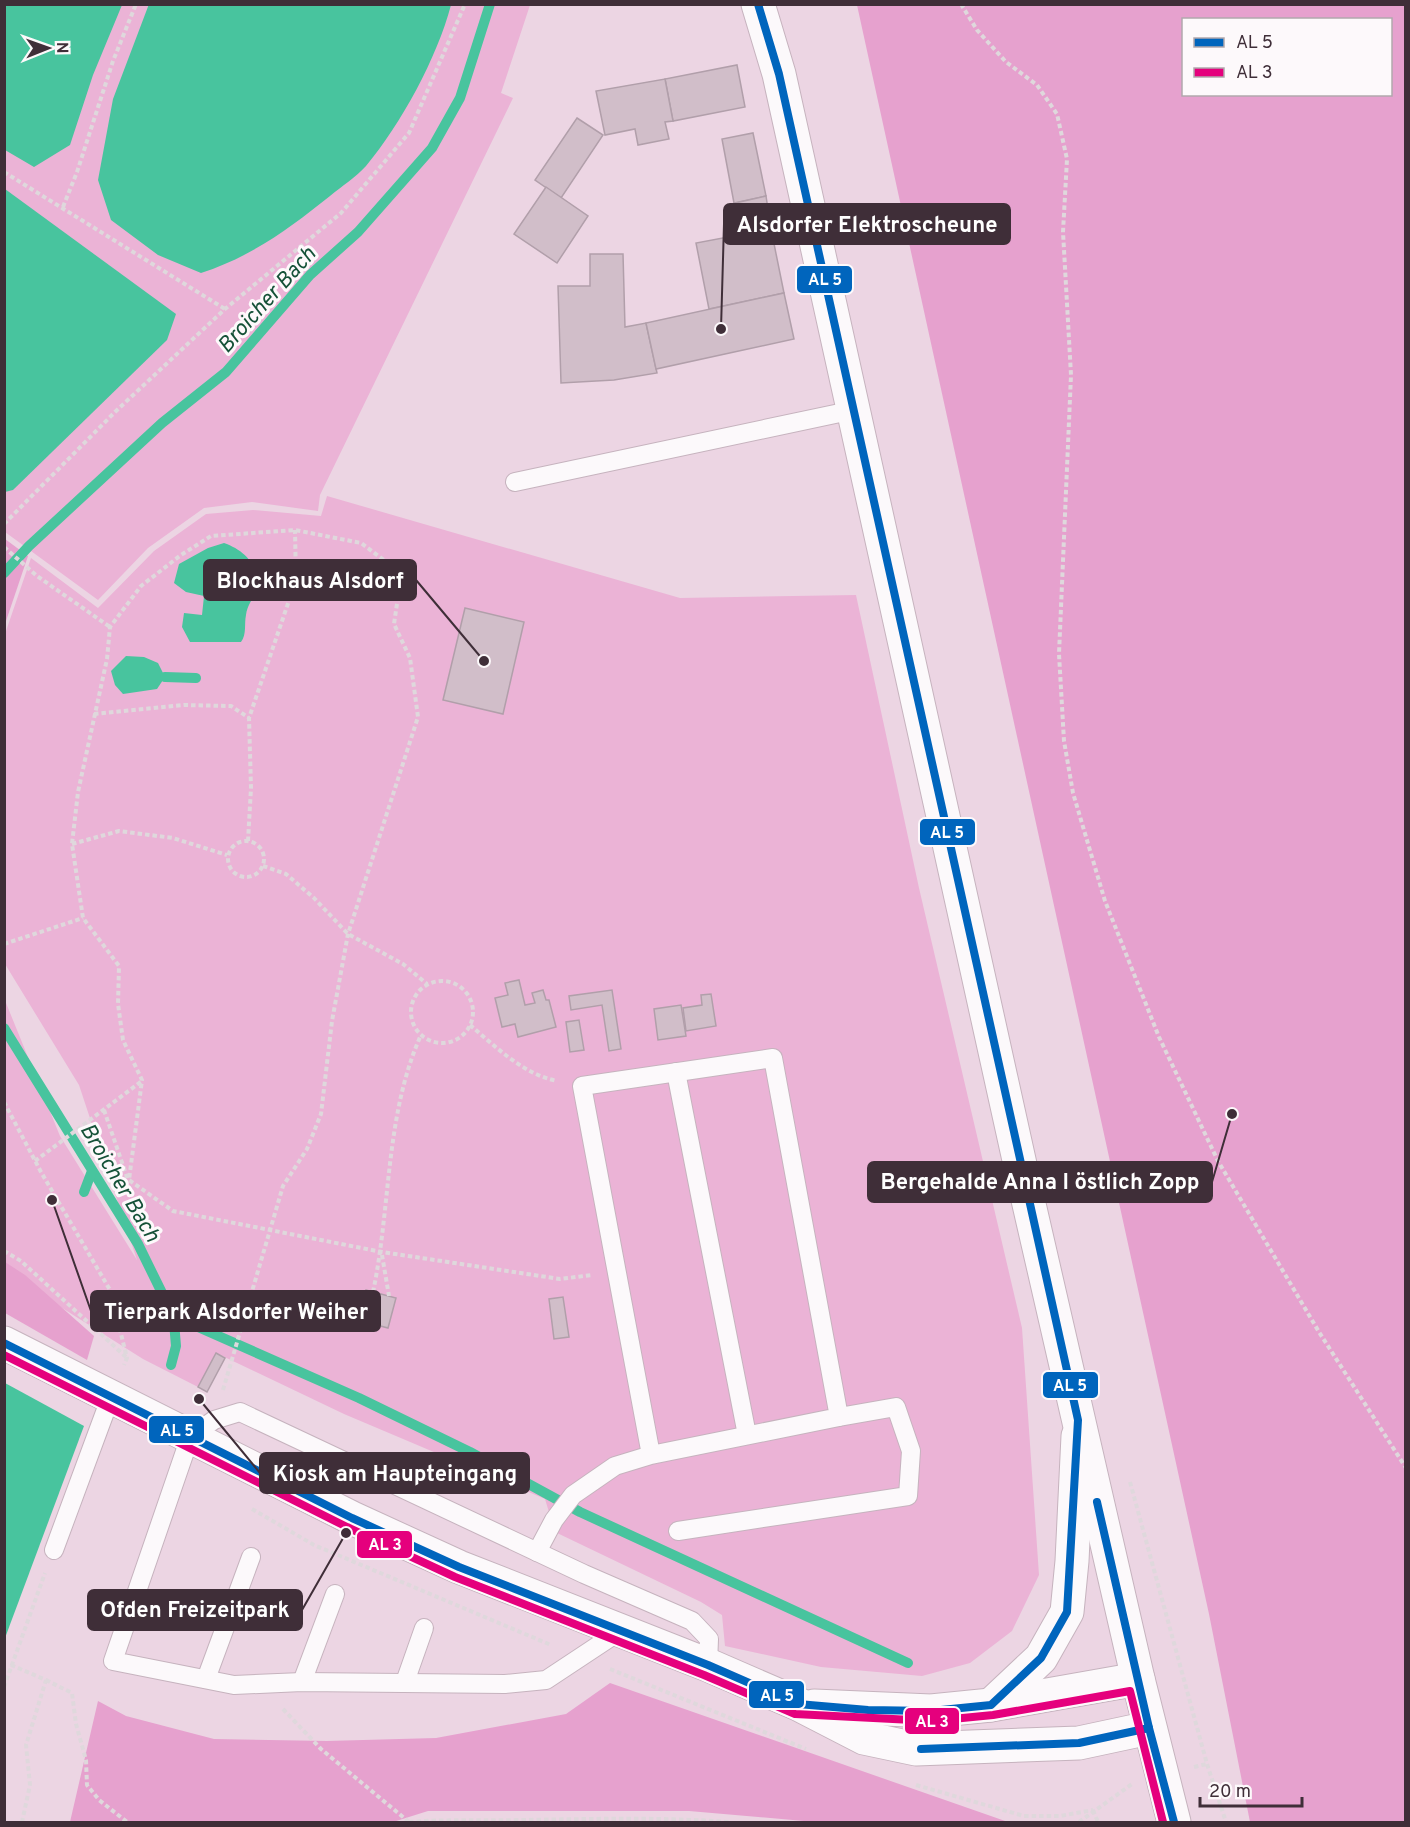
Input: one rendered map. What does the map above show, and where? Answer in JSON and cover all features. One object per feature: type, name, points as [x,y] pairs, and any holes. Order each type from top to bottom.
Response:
[{"type":"street","points":[[758,4],[779,74],[1078,1420],[1149,1728],[1174,1822]]},
{"type":"street","points":[[4,1344],[352,1518],[459,1567],[708,1665],[798,1704],[864,1738],[916,1749],[1079,1743],[1149,1728]]},
{"type":"street","points":[[991,1705],[1041,1658],[1067,1612],[1072,1562],[1078,1420]]},
{"type":"street","points":[[798,1704],[931,1711],[991,1705],[1138,1679]]},
{"type":"lane","points":[[514,482],[854,410]]},
{"type":"lane","points":[[651,1455],[582,1086],[773,1058],[839,1417]]},
{"type":"lane","points":[[676,1072],[747,1436]]},
{"type":"lane","points":[[54,1550],[111,1396]]},
{"type":"lane","points":[[537,1552],[554,1520],[573,1495],[615,1466],[651,1455],[896,1407],[911,1451],[908,1496],[678,1531]]},
{"type":"lane","points":[[620,1631],[546,1680],[505,1684],[302,1682],[234,1685],[113,1661],[190,1437],[214,1420],[240,1412],[537,1552],[692,1621],[709,1639],[708,1665]]},
{"type":"lane","points":[[206,1679],[251,1557]]},
{"type":"lane","points":[[302,1682],[335,1594]]},
{"type":"lane","points":[[405,1682],[424,1628]]},
{"type":"path","points":[[63,207],[77,172],[113,61],[136,4]]},
{"type":"path","points":[[4,524],[115,412],[225,309],[341,213],[409,133],[465,4]]},
{"type":"path","points":[[961,4],[977,30],[1006,62],[1037,85],[1057,114],[1068,159],[1063,232],[1071,375],[1059,654],[1064,741],[1073,793],[1105,902],[1159,1037],[1218,1161],[1319,1332],[1406,1468]]},
{"type":"path","points":[[4,172],[225,309]]},
{"type":"path","points":[[248,841],[251,788],[249,718],[296,580],[296,530]]},
{"type":"path","points":[[129,1180],[142,1080],[123,1040],[118,1004],[119,966],[83,918],[72,844],[78,792],[107,659],[110,627],[141,586],[181,555],[211,536],[296,530],[361,543],[389,564],[398,597],[394,624],[410,658],[418,717],[348,934],[332,1021],[321,1114],[307,1149],[283,1186],[232,1356]]},
{"type":"path","points":[[4,547],[37,576],[110,627]]},
{"type":"path","points":[[94,714],[184,705],[231,706],[249,718]]},
{"type":"path","points":[[72,844],[119,831],[173,838],[227,855]]},
{"type":"path","points":[[248,841],[262,850],[263,866],[256,875],[246,878],[235,875],[228,866],[227,855],[231,847],[239,842],[248,841]]},
{"type":"path","points":[[263,866],[286,874],[314,898],[348,934],[403,964],[427,984]]},
{"type":"path","points":[[7,943],[83,918]]},
{"type":"path","points":[[440,980],[453,982],[464,990],[472,1001],[474,1014],[470,1025],[464,1035],[454,1041],[442,1043],[430,1041],[421,1035],[414,1025],[411,1014],[412,1002],[427,984],[440,980]]},
{"type":"path","points":[[470,1025],[505,1054],[541,1078],[582,1086]]},
{"type":"path","points":[[373,1292],[381,1251],[393,1144],[406,1066],[421,1035]]},
{"type":"path","points":[[35,1161],[142,1080]]},
{"type":"path","points":[[4,1102],[35,1161],[110,1290],[127,1358],[21,1261],[4,1251]]},
{"type":"path","points":[[104,1110],[129,1180],[173,1211],[381,1251],[560,1279],[616,1272]]},
{"type":"path","points":[[381,1251],[389,1296]]},
{"type":"path","points":[[4,1687],[54,1550]]},
{"type":"path","points":[[11,1665],[72,1693],[76,1724],[86,1760],[87,1785],[99,1800],[127,1822]]},
{"type":"path","points":[[22,1822],[30,1785],[26,1745],[46,1680]]},
{"type":"path","points":[[260,1684],[321,1749],[409,1822],[464,1818],[513,1822],[670,1818],[729,1822]]},
{"type":"path","points":[[1208,1764],[1226,1822]]},
{"type":"path","points":[[1079,1822],[1125,1787],[1138,1782]]},
{"type":"path","points":[[1094,1810],[1098,1822]]},
{"type":"shaded area","points":[[5,4],[122,5],[93,75],[70,145],[34,167],[5,150]]},
{"type":"shaded area","points":[[149,4],[451,5],[437,47],[405,111],[366,166],[285,230],[237,259],[201,273],[158,255],[111,220],[98,180],[113,99]]},
{"type":"shaded area","points":[[5,5],[530,5],[501,93],[513,98],[320,495],[318,511],[252,502],[204,508],[148,548],[98,600],[5,532]]},
{"type":"shaded area","points":[[857,5],[1405,5],[1405,1822],[1250,1822],[1209,1614]]},
{"type":"shaded area","points":[[5,189],[176,314],[167,340],[13,490],[5,492]]},
{"type":"shaded area","points":[[327,496],[680,598],[856,595],[919,888],[1022,1328],[1039,1575],[1012,1631],[970,1663],[922,1676],[821,1667],[725,1646],[722,1615],[701,1602],[555,1532],[545,1499],[344,1414],[216,1353],[198,1387],[143,1359],[5,1272],[4,998],[60,1136],[137,1260],[79,1085],[5,964],[5,634],[31,558],[98,608],[154,551],[206,514],[253,510],[321,516]]},
{"type":"shaded area","points":[[5,539],[28,556],[5,624]]},
{"type":"shaded area","points":[[224,543],[244,554],[253,566],[257,580],[256,589],[247,611],[244,636],[241,642],[190,642],[182,627],[184,613],[202,615],[204,596],[186,592],[174,583],[179,564],[208,548]]},
{"type":"shaded area","points":[[126,656],[144,657],[158,663],[165,677],[157,689],[123,694],[115,685],[111,671]]},
{"type":"shaded area","points":[[5,1262],[25,1275],[94,1336],[87,1360],[5,1313]]},
{"type":"shaded area","points":[[5,1383],[84,1426],[5,1638]]},
{"type":"shaded area","points":[[610,1683],[1008,1822],[815,1822],[689,1811],[428,1811],[393,1822],[70,1822],[98,1701],[126,1716],[214,1739],[327,1741],[436,1738],[566,1714]]},
{"type":"building","points":[[737,65],[745,107],[673,121],[665,79]]},
{"type":"building","points":[[665,79],[673,121],[665,122],[669,139],[638,145],[635,129],[605,135],[596,91]]},
{"type":"building","points":[[577,118],[603,135],[561,198],[535,180]]},
{"type":"building","points":[[753,133],[766,196],[734,203],[722,139]]},
{"type":"building","points":[[546,187],[588,216],[557,263],[514,234]]},
{"type":"building","points":[[766,196],[771,229],[737,235],[731,204]]},
{"type":"building","points":[[771,229],[784,293],[709,309],[696,243]]},
{"type":"building","points":[[590,254],[623,254],[625,327],[646,323],[657,373],[614,380],[561,383],[558,286],[590,286]]},
{"type":"building","points":[[784,293],[794,339],[656,369],[646,323]]},
{"type":"building","points":[[465,608],[524,622],[503,714],[443,700]]},
{"type":"building","points":[[519,980],[525,1005],[535,1003],[532,993],[543,990],[546,1000],[549,1000],[556,1027],[518,1037],[515,1024],[502,1027],[495,998],[508,995],[505,983]]},
{"type":"building","points":[[612,990],[621,1049],[609,1051],[602,1005],[571,1010],[569,996]]},
{"type":"building","points":[[711,994],[716,1026],[686,1031],[683,1008],[702,1005],[701,995]]},
{"type":"building","points":[[681,1005],[686,1036],[658,1040],[654,1009]]},
{"type":"building","points":[[579,1020],[584,1050],[570,1052],[566,1022]]},
{"type":"building","points":[[366,1290],[396,1298],[388,1328],[358,1320]]},
{"type":"building","points":[[563,1297],[569,1337],[554,1339],[549,1299]]},
{"type":"building","points":[[216,1353],[225,1358],[207,1392],[198,1387]]},
{"type":"waterway","name":"Broicher Bach","points":[[4,573],[29,546],[162,423],[226,372],[310,275],[358,232],[432,148],[460,98],[490,4]]},
{"type":"waterway","points":[[165,677],[196,678]]},
{"type":"waterway","name":"Broicher Bach","points":[[4,1028],[138,1244],[174,1322],[176,1346],[171,1365]]},
{"type":"waterway","points":[[84,1192],[92,1171]]},
{"type":"waterway","points":[[163,1295],[198,1327],[359,1398],[470,1452],[580,1512],[908,1663]]},
{"type":"transit line","points":[[4,1343],[352,1518],[459,1567],[708,1665],[798,1704],[868,1710],[931,1711],[991,1705],[1041,1658],[1067,1612],[1078,1420],[779,74],[758,4]]},
{"type":"transit line","points":[[4,1355],[347,1527],[455,1577],[704,1675],[795,1714],[932,1721],[993,1715],[1130,1691],[1163,1822]]},
{"type":"transit line","points":[[1097,1502],[1149,1728],[1174,1822]]},
{"type":"transit line","points":[[921,1749],[1079,1743],[1149,1728]]},
{"type":"place","name":"Alsdorfer Elektroscheune","points":[[721,329]]},
{"type":"place","name":"Blockhaus Alsdorf","points":[[484,661]]},
{"type":"place","name":"Bergehalde Anna I östlich Zopp","points":[[1232,1114]]},
{"type":"place","name":"Tierpark Alsdorfer Weiher","points":[[52,1200]]},
{"type":"place","name":"Kiosk am Haupteingang","points":[[199,1399]]},
{"type":"place","name":"Ofden Freizeitpark","points":[[346,1533]]}]
